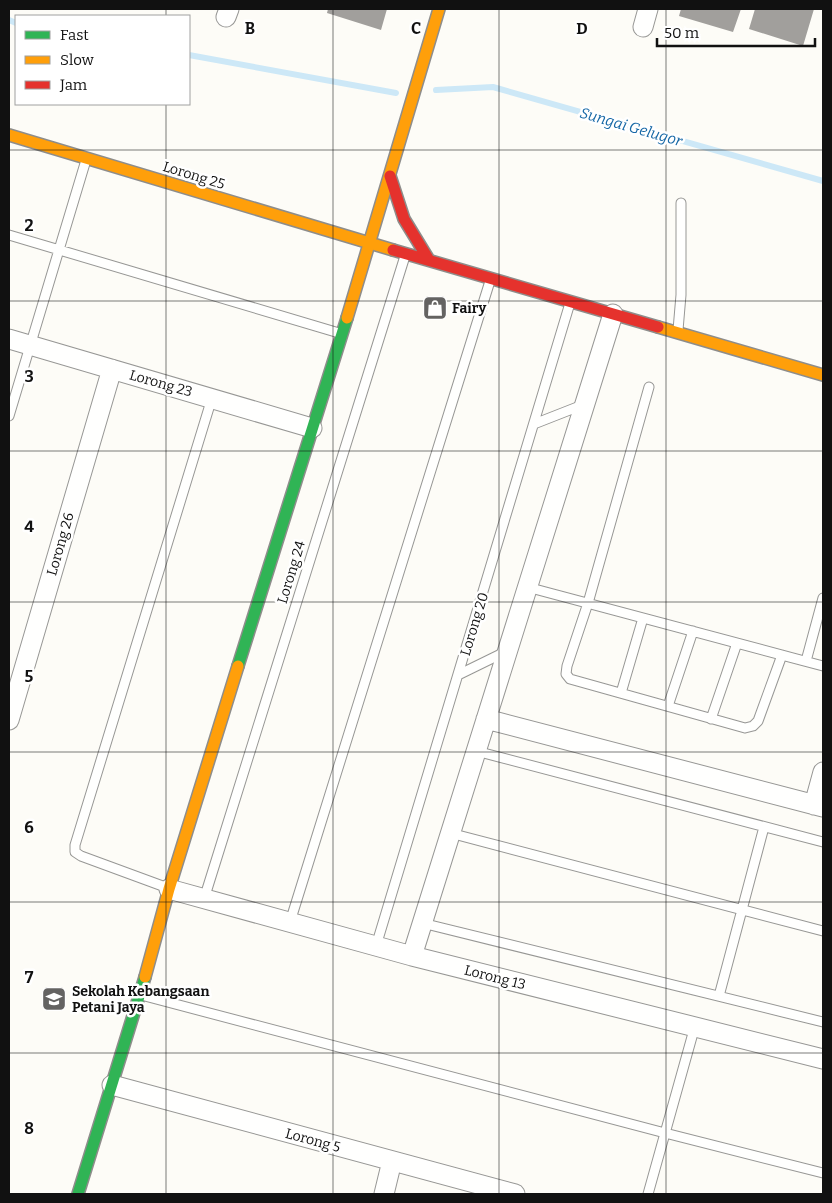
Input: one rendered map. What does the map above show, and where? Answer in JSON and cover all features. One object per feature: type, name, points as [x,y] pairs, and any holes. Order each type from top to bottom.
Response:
[{"type":"street","name":"Lorong 24","points":[[78,1194],[140,995],[169,889],[370,244],[438,9]]},
{"type":"street","name":"Lorong 25","points":[[9,135],[370,244],[823,375]]},
{"type":"street","points":[[390,176],[404,219],[429,260]]},
{"type":"street","points":[[412,956],[613,314]]},
{"type":"street","name":"Lorong 23","points":[[9,339],[312,428]]},
{"type":"street","name":"Lorong 26","points":[[9,720],[112,368]]},
{"type":"street","points":[[486,719],[818,806],[823,772]]},
{"type":"street","name":"Lorong 13","points":[[169,889],[412,956],[823,1059]]},
{"type":"street","name":"Lorong 5","points":[[112,1085],[515,1194]]},
{"type":"street","points":[[384,1194],[392,1161]]},
{"type":"lane","points":[[9,416],[86,159]]},
{"type":"lane","points":[[678,333],[681,295],[681,203]]},
{"type":"lane","points":[[9,235],[342,334]]},
{"type":"lane","name":"Lorong 24","points":[[204,899],[406,254]]},
{"type":"lane","points":[[290,922],[491,278]]},
{"type":"lane","name":"Lorong 20","points":[[376,946],[571,301]]},
{"type":"lane","points":[[649,386],[566,674],[570,679],[745,728],[753,726],[758,721],[782,655]]},
{"type":"lane","points":[[169,889],[81,856],[75,852],[75,845],[212,398]]},
{"type":"lane","points":[[534,424],[585,404]]},
{"type":"lane","points":[[527,587],[823,666]]},
{"type":"lane","points":[[806,661],[823,598]]},
{"type":"lane","points":[[621,693],[643,618]]},
{"type":"lane","points":[[668,706],[693,631]]},
{"type":"lane","points":[[711,718],[737,643]]},
{"type":"lane","points":[[458,675],[507,651]]},
{"type":"lane","points":[[476,751],[823,842]]},
{"type":"lane","points":[[719,996],[764,827]]},
{"type":"lane","points":[[450,833],[823,931]]},
{"type":"lane","points":[[422,923],[823,1022]]},
{"type":"lane","points":[[140,995],[823,1173]]},
{"type":"lane","points":[[648,1194],[695,1026]]},
{"type":"building","points":[[328,9],[387,9],[381,30],[327,13]]},
{"type":"building","points":[[681,9],[741,9],[733,32],[679,16]]},
{"type":"building","points":[[755,9],[814,9],[803,46],[749,29]]},
{"type":"waterway","name":"Sungai Gelugor","points":[[9,20],[15,23]]},
{"type":"waterway","name":"Sungai Gelugor","points":[[190,55],[396,93]]},
{"type":"waterway","name":"Sungai Gelugor","points":[[436,90],[493,87],[823,181]]},
{"type":"traffic: fast","points":[[238,666],[347,318]]},
{"type":"traffic: fast","points":[[78,1194],[145,977]]},
{"type":"traffic: slow","points":[[347,318],[439,9]]},
{"type":"traffic: slow","points":[[9,135],[393,250]]},
{"type":"traffic: slow","points":[[658,327],[823,375]]},
{"type":"traffic: slow","points":[[145,977],[169,889],[238,666]]},
{"type":"traffic: jam","points":[[390,176],[404,219],[429,260]]},
{"type":"traffic: jam","points":[[393,250],[658,327]]},
{"type":"place","name":"Fairy","points":[[435,308]]},
{"type":"place","name":"Sekolah Kebangsaan Petani Jaya","points":[[54,999]]}]
